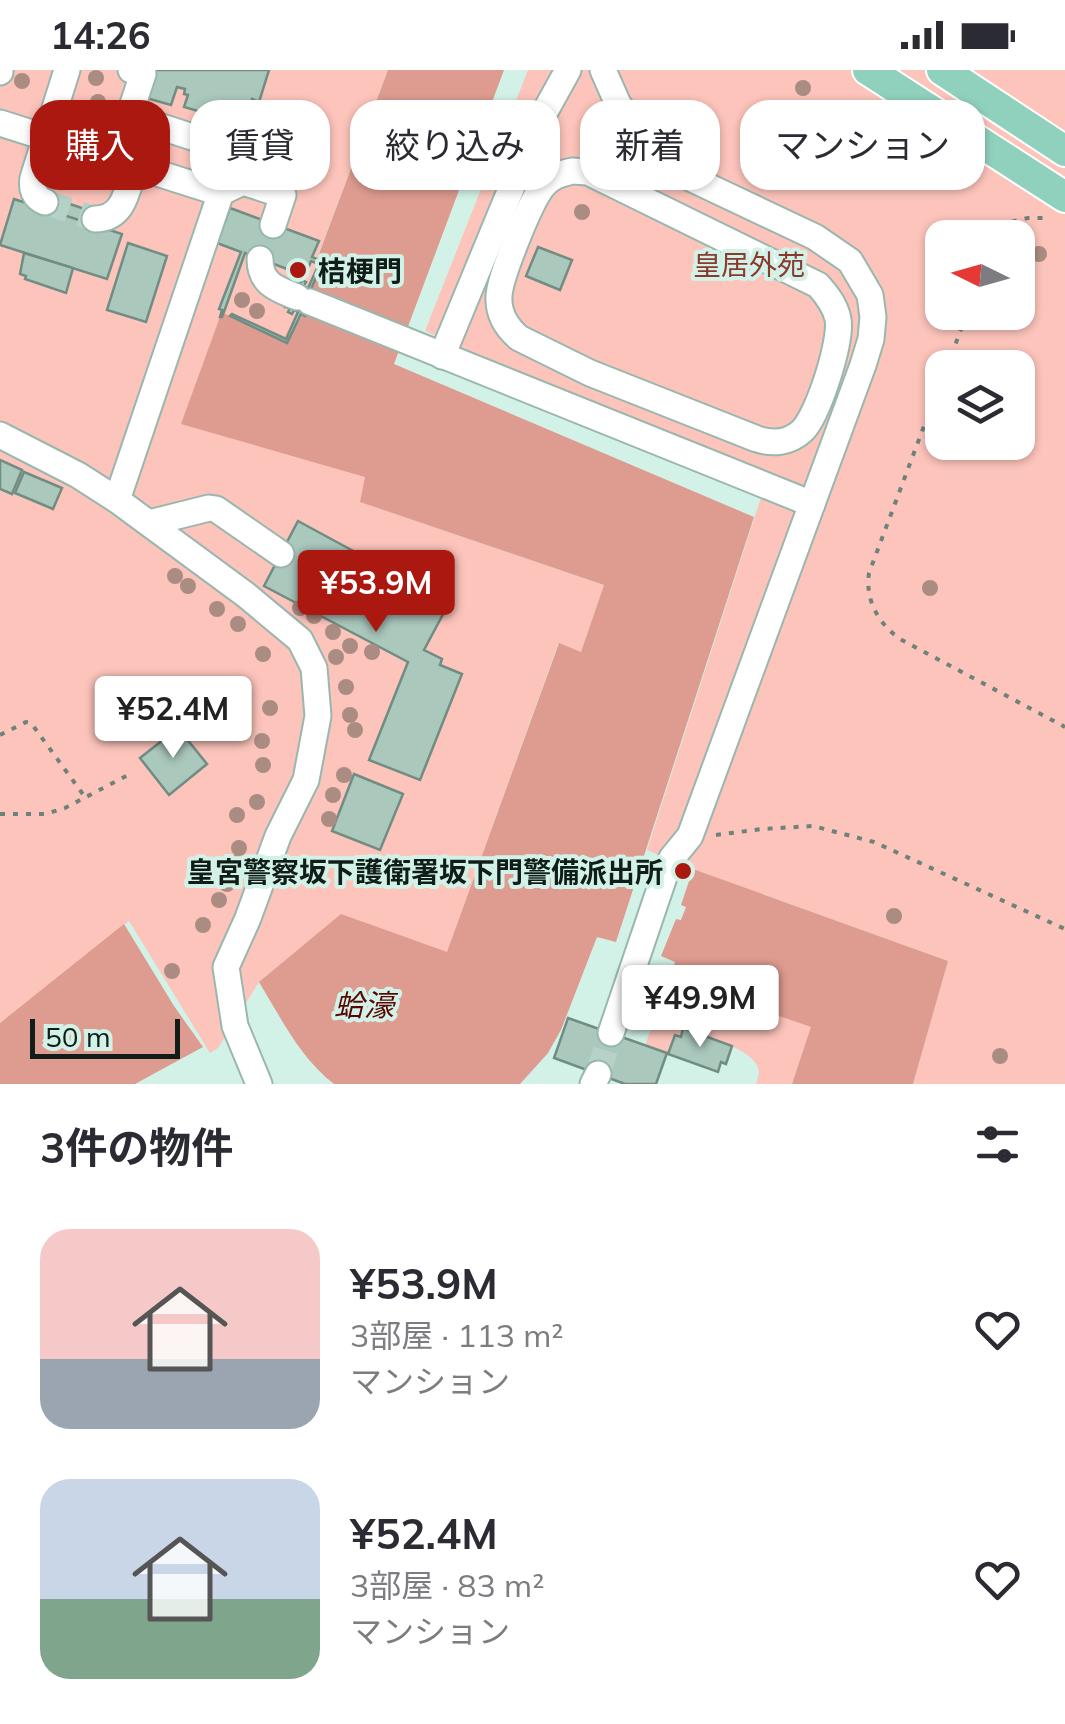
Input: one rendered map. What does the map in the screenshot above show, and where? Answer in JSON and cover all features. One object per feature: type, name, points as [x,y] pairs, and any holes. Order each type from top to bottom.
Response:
[{"type":"main road","points":[[868,70],[1056,208]]},
{"type":"main road","points":[[942,70],[1065,151]]},
{"type":"street","points":[[58,100],[67,70]]},
{"type":"street","points":[[131,70],[142,74],[134,100]]},
{"type":"street","points":[[442,356],[537,126],[568,70]]},
{"type":"street","points":[[604,70],[618,104],[660,159],[688,177],[834,248],[850,261],[864,282],[873,317],[871,339],[812,504],[690,836],[667,868],[612,1034]]},
{"type":"street","points":[[0,124],[30,133]]},
{"type":"street","points":[[117,500],[236,151],[170,129]]},
{"type":"street","points":[[572,171],[588,172],[818,286],[828,296],[838,319],[837,348],[811,420],[798,434],[782,441],[757,439],[590,373],[518,338],[504,320],[499,302],[501,284],[529,208],[546,182],[572,171]]},
{"type":"street","points":[[170,177],[220,192],[243,182],[283,195],[273,225]]},
{"type":"street","points":[[35,190],[45,202]]},
{"type":"street","points":[[95,219],[110,217],[118,211],[120,190]]},
{"type":"street","points":[[260,259],[260,272],[266,282],[304,300],[812,504]]},
{"type":"street","points":[[0,435],[78,476],[149,523],[300,640],[314,668],[318,716],[306,780],[278,836],[226,966],[235,1026],[259,1084]]},
{"type":"street","points":[[149,523],[209,508],[223,512],[282,554]]},
{"type":"path","points":[[1019,220],[1056,208]]},
{"type":"path","points":[[925,423],[869,573],[869,600],[881,621],[900,639],[1065,727]]},
{"type":"path","points":[[0,735],[31,723],[86,798]]},
{"type":"path","points":[[0,814],[46,814],[130,774]]},
{"type":"path","points":[[708,838],[813,826],[874,842],[1065,928]]},
{"type":"green space","points":[[0,70],[388,70],[377,100],[350,100],[350,171],[317,258],[323,262],[315,291],[287,343],[366,477],[360,502],[604,585],[581,652],[558,644],[447,953],[259,982],[218,1048],[210,1053],[129,921],[0,1023]]},
{"type":"green space","name":"皇居外苑","points":[[528,70],[1065,70],[1065,1084],[913,1084],[948,961],[647,850],[767,479],[643,429],[425,331],[481,190],[560,190],[560,100],[516,100]]},
{"type":"green space","points":[[669,977],[812,1027],[792,1084],[756,1084],[758,1068],[746,1054],[684,1029],[681,1037],[675,1035],[668,1054],[645,1046]]},
{"type":"water","name":"蛤濠","points":[[388,70],[504,70],[493,100],[377,100]]},
{"type":"water","name":"蛤濠","points":[[350,171],[350,190],[459,190],[394,364],[754,517],[616,942],[597,937],[561,1030],[548,1053],[520,1084],[334,1084],[301,1050],[259,982],[341,914],[447,952],[559,643],[581,652],[604,585],[360,502],[365,477],[181,424],[223,313],[287,343],[315,291],[311,289],[323,262],[317,259]]},
{"type":"water","points":[[693,869],[948,961],[913,1084],[792,1084],[811,1027],[670,978],[675,962],[661,956],[676,919],[681,920],[686,907],[681,905]]},
{"type":"water","points":[[124,924],[203,1047],[135,1084],[0,1084],[0,1023]]},
{"type":"building","points":[[155,70],[269,70],[260,100],[190,100],[190,109],[184,107],[188,95],[184,94],[185,89],[177,87],[171,105],[170,100],[146,98]]},
{"type":"building","points":[[49,197],[94,212],[90,224],[45,209]]},
{"type":"building","points":[[14,199],[122,234],[107,279],[0,245]]},
{"type":"building","name":"桔梗門","points":[[230,208],[319,241],[312,257],[323,262],[311,289],[315,291],[305,316],[301,314],[287,343],[230,316],[286,339],[298,312],[294,310],[292,314],[285,307],[296,283],[302,280],[308,288],[319,264],[311,261],[305,276],[245,253],[220,317],[219,309],[241,252],[217,243]]},
{"type":"building","points":[[128,243],[167,256],[146,322],[107,310]]},
{"type":"building","points":[[538,247],[572,260],[560,290],[526,276]]},
{"type":"building","points":[[24,253],[73,268],[66,293],[25,279],[20,274]]},
{"type":"building","points":[[0,460],[22,470],[12,494],[0,489]]},
{"type":"building","points":[[24,472],[62,488],[53,509],[15,493]]},
{"type":"building","points":[[298,521],[449,603],[424,650],[442,659],[440,665],[462,674],[420,780],[369,760],[408,662],[264,586]]},
{"type":"building","points":[[178,728],[207,764],[169,795],[140,758]]},
{"type":"building","points":[[354,774],[403,794],[380,850],[332,831]]},
{"type":"building","points":[[568,1018],[667,1053],[656,1084],[625,1084],[554,1058]]},
{"type":"building","points":[[683,1028],[732,1046],[726,1064],[721,1062],[718,1072],[668,1054],[675,1035],[681,1037]]},
{"type":"tunnel","points":[[45,202],[95,219]]},
{"type":"tunnel","points":[[598,1074],[611,1033]]},
{"type":"place","name":"桔梗門","points":[[298,270]]},
{"type":"place","name":"皇宮警察坂下護衛署坂下門警備派出所","points":[[683,871]]}]
